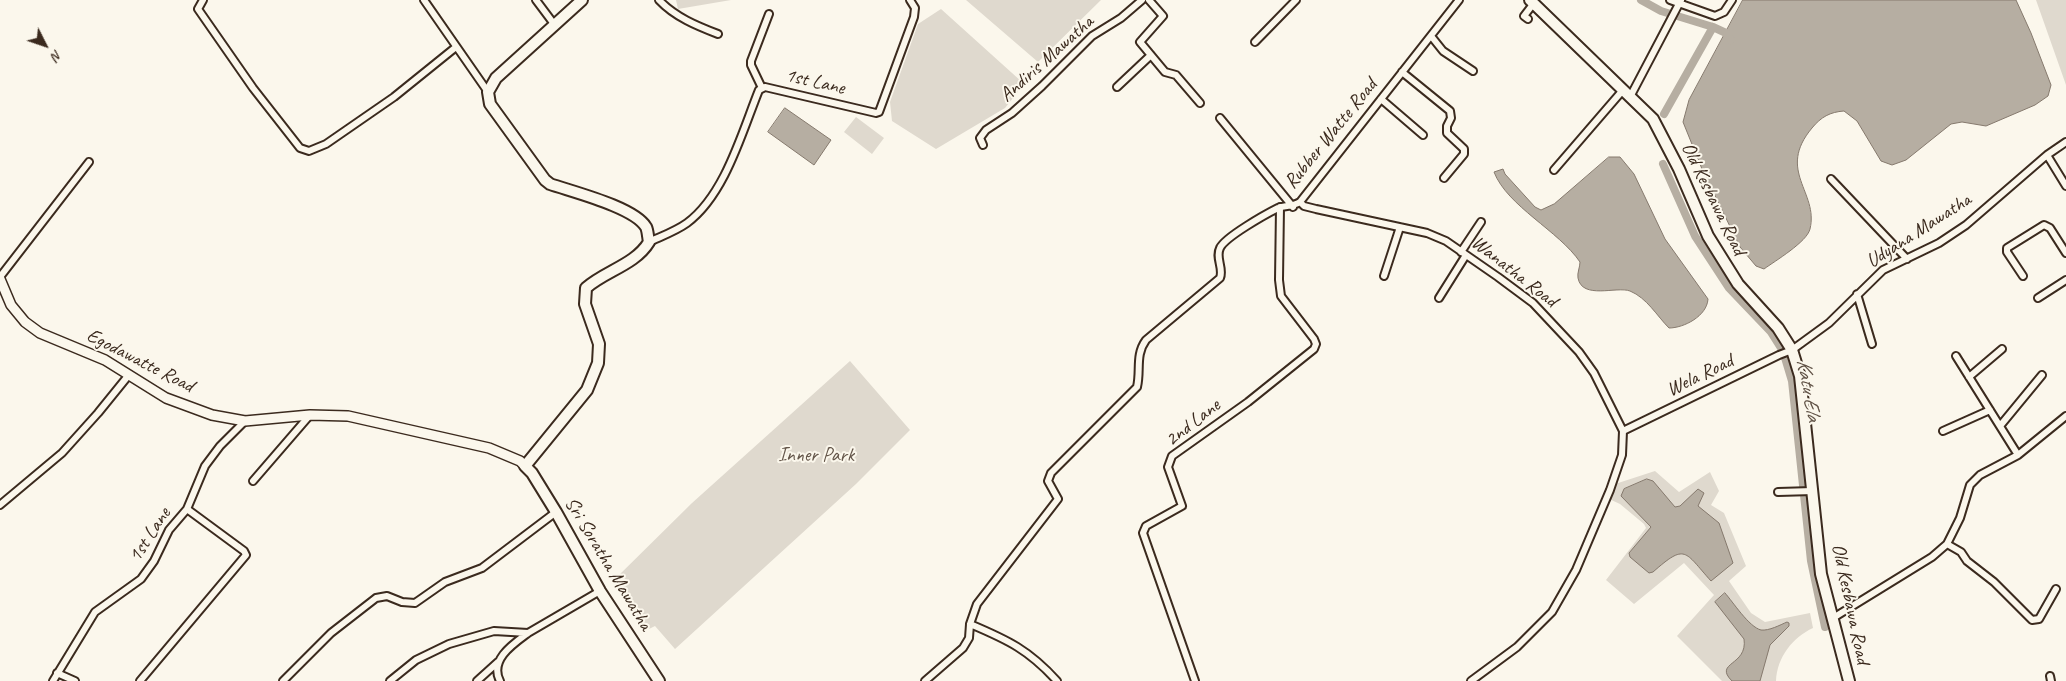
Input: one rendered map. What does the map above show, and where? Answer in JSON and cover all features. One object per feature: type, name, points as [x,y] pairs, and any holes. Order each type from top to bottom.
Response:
[{"type":"main road","points":[[526,466],[587,390],[598,363],[599,344],[584,304],[586,288],[594,281],[636,257],[644,251],[650,242],[646,227],[636,218],[608,203],[550,184],[540,175],[495,114],[490,104],[488,92],[496,78],[582,0]]},
{"type":"main road","name":"Old Kesbawa Road","points":[[1532,2],[1653,119],[1680,169],[1708,236],[1723,262],[1738,284],[1778,328],[1790,351],[1800,376],[1822,574],[1848,681]]},
{"type":"main road","name":"Sri Soratha Mawatha","points":[[526,466],[556,512],[600,591],[659,681]]},
{"type":"street","points":[[203,0],[198,9],[217,37],[300,148],[308,151],[334,139],[394,96],[456,47]]},
{"type":"street","points":[[424,0],[488,92]]},
{"type":"street","points":[[536,0],[554,24]]},
{"type":"street","points":[[659,0],[672,12],[718,34]]},
{"type":"street","name":"1st Lane","points":[[650,242],[686,223],[706,205],[727,169],[759,90],[762,88],[876,113],[879,112],[914,17],[915,8],[910,0]]},
{"type":"street","name":"Andiris Mawatha","points":[[983,145],[980,138],[986,130],[1018,108],[1092,36],[1120,18],[1142,0]]},
{"type":"street","points":[[1149,0],[1162,16],[1140,42],[1165,72],[1176,75],[1200,103]]},
{"type":"street","points":[[1255,42],[1296,0]]},
{"type":"street","name":"Rubber Watte Road","points":[[926,681],[963,648],[969,638],[970,624],[978,604],[1058,499],[1048,481],[1051,473],[1137,387],[1140,374],[1139,348],[1220,278],[1222,272],[1218,259],[1219,248],[1228,238],[1280,207],[1293,206],[1300,202],[1459,0]]},
{"type":"street","points":[[1670,0],[1718,16],[1724,12],[1732,0]]},
{"type":"street","points":[[1528,19],[1524,16],[1532,2]]},
{"type":"street","points":[[1554,170],[1626,93],[1680,3]]},
{"type":"street","points":[[762,88],[751,65],[751,60],[769,14]]},
{"type":"street","points":[[1431,36],[1443,51],[1473,71]]},
{"type":"street","points":[[1117,87],[1151,55]]},
{"type":"street","points":[[1402,72],[1450,111],[1451,118],[1446,126],[1447,133],[1464,149],[1464,154],[1444,178]]},
{"type":"street","points":[[1381,99],[1423,135]]},
{"type":"street","points":[[1220,118],[1293,206]]},
{"type":"street","name":"Udyana Mawatha","points":[[1790,351],[1828,323],[1883,270],[1939,243],[1966,225],[2047,155],[2066,142]]},
{"type":"street","points":[[2047,155],[2066,186]]},
{"type":"street","points":[[0,278],[89,162]]},
{"type":"street","points":[[1831,179],[1907,259]]},
{"type":"street","name":"Wanatha Road","points":[[1300,202],[1304,206],[1316,209],[1427,233],[1446,241],[1464,253],[1533,303],[1580,352],[1594,373],[1622,431],[1622,455],[1610,490],[1576,570],[1552,612],[1517,647],[1471,681]]},
{"type":"street","name":"2nd Lane","points":[[1195,681],[1143,534],[1143,529],[1182,506],[1168,467],[1172,456],[1248,402],[1314,349],[1316,344],[1314,339],[1281,296],[1279,280],[1280,207]]},
{"type":"street","points":[[1438,298],[1481,222]]},
{"type":"street","points":[[2024,276],[2007,252],[2007,248],[2044,225],[2050,228],[2066,253]]},
{"type":"street","points":[[1384,276],[1400,227]]},
{"type":"street","name":"Egodawatte Road","points":[[0,278],[10,305],[25,322],[40,333],[105,360],[166,398],[212,415],[245,421],[310,415],[348,416],[489,448],[520,461],[526,466]]},
{"type":"street","points":[[2038,298],[2066,280]]},
{"type":"street","points":[[1857,294],[1872,344]]},
{"type":"street","points":[[1969,378],[2002,349]]},
{"type":"street","name":"Wela Road","points":[[1622,431],[1790,351]]},
{"type":"street","points":[[1956,356],[2018,454]]},
{"type":"street","points":[[2000,426],[2042,375]]},
{"type":"street","points":[[0,505],[62,453],[98,414],[128,376]]},
{"type":"street","points":[[1943,431],[1990,410]]},
{"type":"street","points":[[253,481],[310,415]]},
{"type":"street","points":[[1833,618],[1932,557],[1947,544],[1960,518],[1970,485],[1980,475],[2018,454],[2066,416]]},
{"type":"street","name":"1st Lane","points":[[53,681],[95,612],[141,579],[154,561],[169,530],[187,509],[205,466],[220,446],[245,421]]},
{"type":"street","points":[[1778,492],[1813,491]]},
{"type":"street","points":[[140,681],[246,555],[244,550],[187,509]]},
{"type":"street","points":[[283,681],[331,634],[376,598],[387,596],[402,602],[415,603],[445,582],[482,568],[556,512]]},
{"type":"street","points":[[1947,544],[1961,552],[1967,560],[1994,582],[2032,620],[2038,619],[2056,589]]},
{"type":"street","points":[[477,681],[498,662],[512,645],[528,633],[600,591]]},
{"type":"street","points":[[970,624],[1012,642],[1042,664],[1057,681]]},
{"type":"street","points":[[390,681],[416,660],[449,644],[494,631],[528,633]]},
{"type":"street","points":[[498,662],[496,673],[500,681]]},
{"type":"street","points":[[57,673],[75,681]]},
{"type":"green space","points":[[676,0],[731,0],[678,9]]},
{"type":"green space","points":[[966,0],[1101,0],[1038,62]]},
{"type":"green space","points":[[2036,0],[2066,0],[2066,85]]},
{"type":"green space","points":[[941,9],[1022,82],[1017,93],[1005,108],[936,149],[892,121],[890,102],[918,24]]},
{"type":"green space","points":[[856,117],[884,138],[872,154],[844,132]]},
{"type":"green space","name":"Inner Park","points":[[850,361],[910,430],[856,484],[675,649],[655,626],[647,630],[614,580],[692,503]]},
{"type":"green space","points":[[1655,471],[1679,492],[1710,472],[1719,491],[1711,505],[1724,513],[1746,566],[1729,581],[1751,613],[1765,622],[1810,613],[1813,628],[1799,637],[1787,649],[1779,664],[1776,681],[1722,681],[1677,636],[1714,595],[1684,563],[1634,604],[1606,580],[1646,528],[1644,524],[1620,504],[1607,498],[1612,485]]},
{"type":"shaded area","points":[[1743,0],[2016,0],[2051,85],[2048,96],[2035,105],[1986,126],[1962,122],[1951,124],[1906,160],[1892,165],[1881,161],[1857,121],[1844,111],[1826,116],[1812,128],[1802,143],[1798,157],[1798,169],[1811,216],[1808,234],[1797,245],[1764,269],[1756,266],[1740,247],[1702,169],[1683,122],[1689,100]]},
{"type":"shaded area","points":[[785,108],[831,140],[814,165],[768,132]]},
{"type":"shaded area","points":[[1609,157],[1620,157],[1634,174],[1665,239],[1708,299],[1704,311],[1688,323],[1669,328],[1642,298],[1630,291],[1586,289],[1581,285],[1578,278],[1580,262],[1560,240],[1510,196],[1494,172],[1503,169],[1505,174],[1535,207],[1541,210],[1554,204]]},
{"type":"shaded area","points":[[1647,479],[1653,481],[1675,507],[1680,506],[1698,489],[1704,493],[1698,506],[1719,523],[1733,563],[1711,581],[1684,554],[1672,557],[1649,573],[1630,557],[1629,553],[1651,527],[1621,496],[1624,489]]},
{"type":"shaded area","points":[[1725,593],[1746,619],[1756,628],[1767,630],[1787,622],[1789,623],[1789,626],[1770,645],[1760,681],[1732,681],[1727,675],[1726,670],[1737,659],[1744,648],[1744,639],[1715,602]]},
{"type":"waterway","name":"Katu Ela","points":[[1641,0],[1661,11],[1713,27],[1664,114]]},
{"type":"waterway","points":[[1713,27],[1726,33],[1731,40]]},
{"type":"waterway","name":"Katu Ela","points":[[1663,164],[1695,236],[1729,288],[1771,332],[1783,351],[1792,381],[1811,561],[1825,627]]}]
